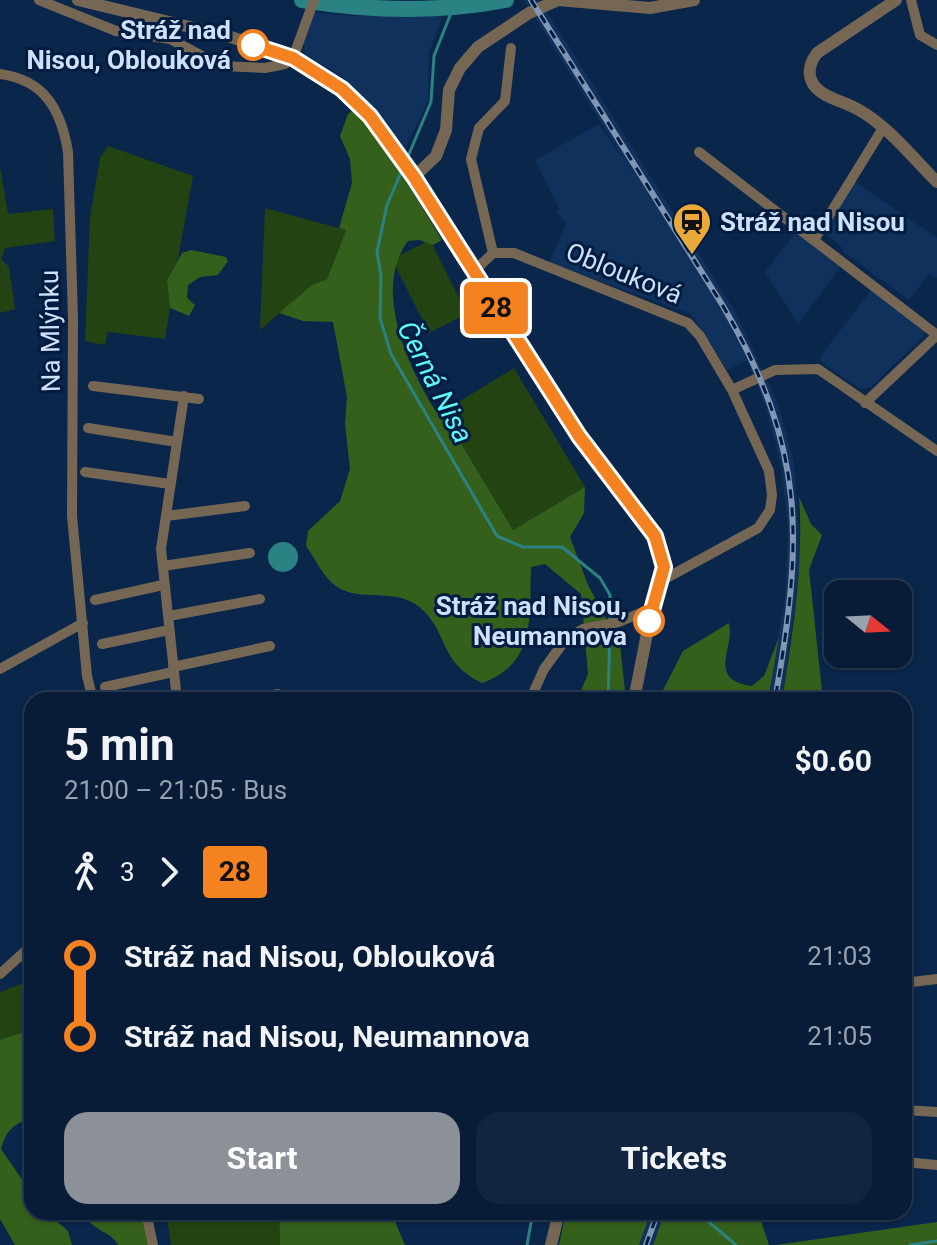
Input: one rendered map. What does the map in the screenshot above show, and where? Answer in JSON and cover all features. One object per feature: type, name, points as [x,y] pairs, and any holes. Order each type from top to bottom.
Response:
[{"type":"street","points":[[39,0],[116,31],[170,39],[221,66],[265,68],[285,64],[293,58],[314,0]]},
{"type":"street","points":[[78,0],[231,37],[293,58],[342,89],[370,116],[414,177],[579,436],[655,536],[664,559],[636,692]]},
{"type":"street","points":[[414,177],[436,156],[446,130],[449,90],[460,68],[478,47],[529,13],[558,0],[650,8],[694,0]]},
{"type":"street","points":[[896,0],[821,49],[813,57],[810,70],[817,89],[860,110],[883,128],[937,182]]},
{"type":"street","points":[[911,0],[920,35],[937,45]]},
{"type":"street","points":[[473,272],[493,253],[471,159],[479,128],[505,101],[511,48]]},
{"type":"street","name":"Na Mlýnku","points":[[0,74],[30,82],[46,94],[64,129],[68,152],[73,319],[72,516],[92,692]]},
{"type":"street","points":[[814,240],[883,128]]},
{"type":"street","points":[[699,152],[937,335],[865,403]]},
{"type":"street","name":"Oblouková","points":[[493,253],[514,253],[688,323],[732,390],[769,471],[770,510],[758,528],[749,534],[661,581]]},
{"type":"street","points":[[732,390],[775,370],[811,367],[937,451]]},
{"type":"street","name":"Na Mlýnku","points":[[93,386],[199,399]]},
{"type":"street","points":[[176,692],[161,549],[184,396]]},
{"type":"street","points":[[88,428],[177,442]]},
{"type":"street","points":[[85,472],[170,484]]},
{"type":"street","points":[[166,516],[245,506]]},
{"type":"street","points":[[163,566],[250,553]]},
{"type":"street","points":[[95,600],[163,585]]},
{"type":"street","points":[[169,616],[260,599]]},
{"type":"street","points":[[534,692],[544,669],[566,639],[652,608]]},
{"type":"street","points":[[0,669],[83,623]]},
{"type":"street","points":[[102,644],[169,630]]},
{"type":"street","points":[[105,687],[270,646]]},
{"type":"street","points":[[0,974],[24,952]]},
{"type":"street","points":[[912,982],[937,979]]},
{"type":"street","points":[[912,1110],[937,1112]]},
{"type":"street","points":[[912,1163],[937,1165]]},
{"type":"street","points":[[148,1220],[153,1245]]},
{"type":"street","points":[[551,1245],[557,1220]]},
{"type":"shaded area","points":[[524,0],[539,0],[563,37],[736,313],[778,403],[794,463],[801,560],[783,692],[769,692],[785,597],[788,528],[781,465],[766,407],[747,361],[727,370],[691,314],[549,263],[566,223],[556,212],[560,210],[535,160],[599,124],[634,175]]},
{"type":"shaded area","points":[[311,12],[354,16],[443,15],[429,53],[428,101],[405,149],[340,75],[305,54],[303,39]]},
{"type":"shaded area","points":[[354,109],[368,119],[442,240],[433,245],[419,240],[408,241],[398,260],[393,282],[398,327],[405,350],[435,410],[442,412],[513,530],[585,487],[584,513],[570,537],[588,585],[620,644],[625,692],[580,692],[588,674],[581,594],[545,564],[531,567],[529,620],[521,651],[500,674],[482,683],[457,665],[435,626],[418,606],[397,597],[351,593],[340,589],[327,578],[306,546],[308,531],[340,501],[350,469],[345,424],[347,397],[333,322],[303,321],[279,313],[312,285],[327,279],[346,230],[339,228],[352,183],[350,159],[340,136],[348,114]]},
{"type":"shaded area","points":[[108,146],[193,176],[178,259],[167,280],[170,308],[165,339],[108,332],[105,345],[85,341],[90,217],[100,158]]},
{"type":"shaded area","points":[[0,167],[8,214],[53,209],[55,241],[5,248],[1,259],[9,267],[15,309],[0,313]]},
{"type":"shaded area","points":[[854,181],[937,238],[937,278],[929,274],[909,300],[842,251],[843,248],[824,233]]},
{"type":"shaded area","points":[[265,208],[346,230],[327,279],[312,285],[260,330]]},
{"type":"shaded area","points":[[796,232],[841,266],[798,324],[765,272]]},
{"type":"shaded area","points":[[430,240],[467,314],[429,333],[392,259]]},
{"type":"shaded area","points":[[191,250],[226,257],[228,261],[218,275],[200,277],[188,285],[187,298],[195,305],[189,316],[170,308],[167,280],[182,253]]},
{"type":"shaded area","points":[[872,289],[924,332],[924,336],[871,387],[862,390],[822,363],[820,357]]},
{"type":"shaded area","points":[[514,368],[585,487],[513,530],[442,412]]},
{"type":"shaded area","points":[[799,497],[811,524],[822,535],[809,570],[822,692],[783,692],[799,574]]},
{"type":"shaded area","points":[[283,542],[289,543],[297,551],[297,563],[289,571],[283,572],[277,571],[269,563],[268,557],[269,551],[277,543]]},
{"type":"shaded area","points":[[729,623],[726,670],[738,683],[752,686],[764,676],[779,637],[769,692],[662,692],[683,651]]},
{"type":"shaded area","points":[[24,983],[24,1036],[20,1033],[0,1040],[0,992]]},
{"type":"shaded area","points":[[20,1033],[24,1036],[24,1121],[5,1137],[1,1149],[24,1182],[24,1220],[55,1220],[68,1231],[72,1245],[15,1245],[0,1219],[0,1040]]},
{"type":"shaded area","points":[[88,1220],[145,1220],[150,1245],[118,1245]]},
{"type":"shaded area","points":[[167,1220],[279,1220],[280,1245],[171,1245]]},
{"type":"shaded area","points":[[279,1220],[394,1220],[405,1245],[280,1245]]},
{"type":"shaded area","points":[[564,1220],[648,1220],[639,1245],[559,1245]]},
{"type":"shaded area","points":[[648,1220],[662,1220],[653,1245],[639,1245]]},
{"type":"shaded area","points":[[662,1220],[761,1220],[769,1245],[653,1245]]},
{"type":"shaded area","points":[[937,1222],[937,1245],[776,1245]]},
{"type":"waterway","points":[[302,0],[404,9],[455,7],[506,0]]},
{"type":"waterway","name":"Černá Nisa","points":[[406,161],[431,102],[434,56],[453,8]]},
{"type":"waterway","name":"Černá Nisa","points":[[403,168],[387,205],[377,252],[381,275],[380,318],[391,354],[497,536],[523,547],[562,547],[600,578],[610,595],[610,620]]},
{"type":"waterway","name":"Černá Nisa","points":[[608,692],[610,628]]},
{"type":"waterway","name":"Černá Nisa","points":[[527,1245],[532,1220]]},
{"type":"waterway","points":[[706,1220],[736,1245]]},
{"type":"waterway","points":[[910,1245],[937,1241]]},
{"type":"railway","points":[[531,0],[723,306],[770,406],[784,452],[791,497],[793,543],[776,692]]},
{"type":"railway","points":[[646,1245],[655,1220]]},
{"type":"bus line","name":"28","points":[[253,45],[293,58],[342,89],[370,116],[414,177],[579,436],[655,536],[664,567],[649,621]]},
{"type":"place","name":"Stráž nad Nisou, Oblouková","points":[[253,45]]},
{"type":"place","name":"Stráž nad Nisou","points":[[692,256]]},
{"type":"place","name":"Stráž nad Nisou, Neumannova","points":[[649,621]]}]
